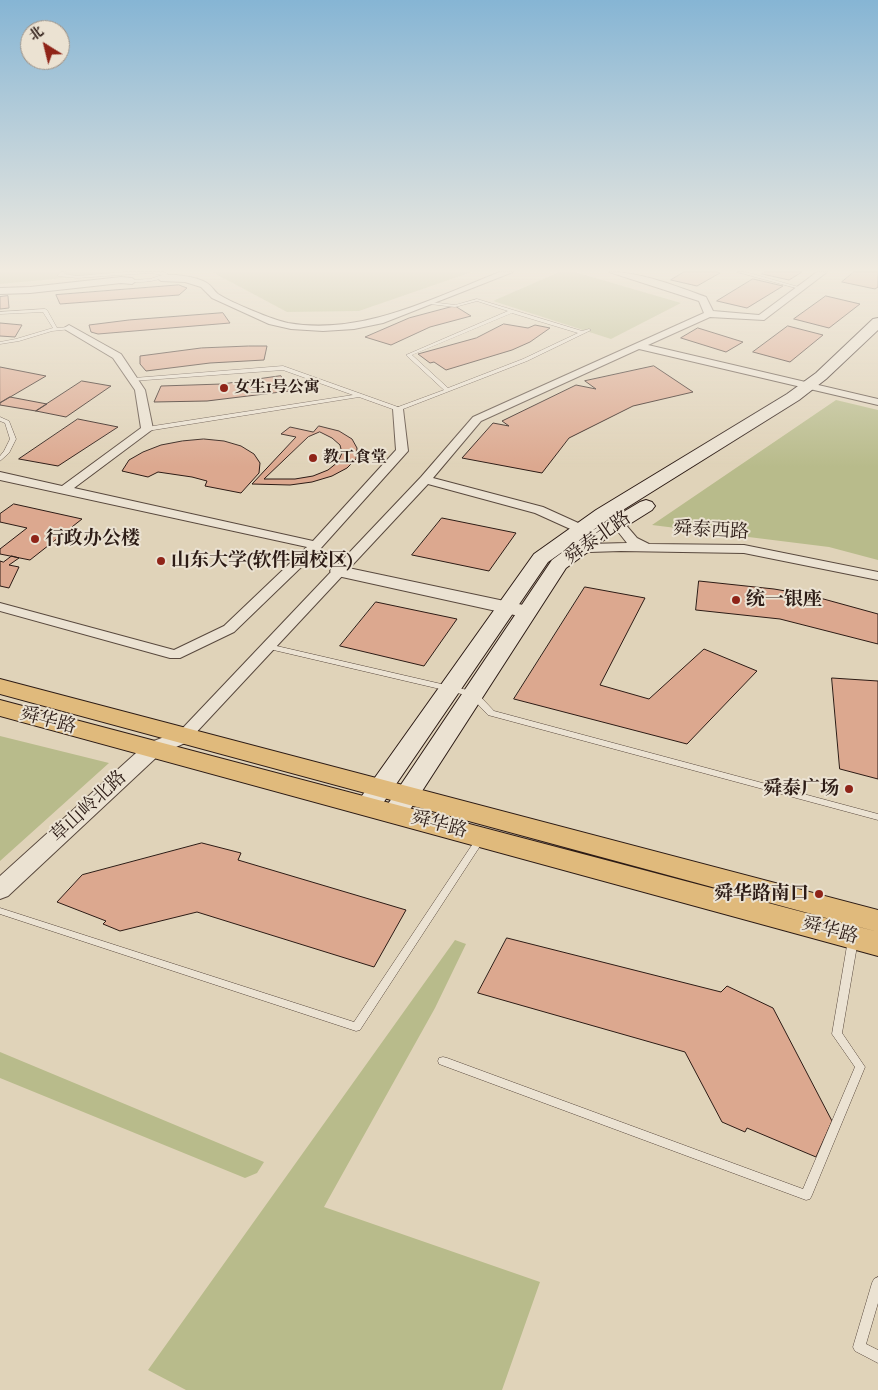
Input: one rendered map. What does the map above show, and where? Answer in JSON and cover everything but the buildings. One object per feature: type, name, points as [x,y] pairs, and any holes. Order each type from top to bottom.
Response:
[{"type":"main road","points":[[388,800],[450,688],[541,558],[589,533],[818,387],[864,337]]},
{"type":"main road","name":"舜泰北路","points":[[388,800],[473,694],[560,564],[578,550],[589,533],[620,522],[818,387],[878,341]]},
{"type":"main road","name":"舜华路","points":[[0,686],[185,735],[388,800],[482,837],[866,941]]},
{"type":"main road","name":"舜华路","points":[[0,708],[152,749],[388,800],[878,921]]},
{"type":"street","points":[[64,490],[147,429],[140,390],[134,380],[117,356],[84,337]]},
{"type":"street","points":[[185,735],[425,480],[477,419],[658,337]]},
{"type":"street","points":[[638,346],[878,402]]},
{"type":"street","points":[[0,607],[175,655],[229,629],[316,545],[402,451],[398,409]]},
{"type":"street","points":[[0,476],[316,545]]},
{"type":"street","points":[[425,480],[539,510],[589,533]]},
{"type":"street","points":[[620,522],[618,524],[632,541],[650,547]]},
{"type":"street","name":"舜泰西路","points":[[541,558],[578,550],[650,547],[744,549],[878,576]]},
{"type":"street","points":[[338,571],[528,612]]},
{"type":"street","name":"草山岭北路","points":[[0,890],[152,749],[185,735]]},
{"type":"lane","points":[[0,343],[15,342],[29,337]]},
{"type":"lane","points":[[447,390],[409,355],[451,337]]},
{"type":"lane","points":[[134,380],[283,368],[398,409],[524,360],[575,337]]},
{"type":"lane","points":[[147,429],[361,395]]},
{"type":"lane","points":[[0,419],[8,422],[13,439],[7,452],[0,459]]},
{"type":"lane","points":[[268,646],[473,694],[491,713],[878,817]]},
{"type":"lane","points":[[0,911],[356,1027],[482,837]]},
{"type":"lane","points":[[443,1061],[806,1195],[860,1067],[837,1034],[866,941]]},
{"type":"lane","points":[[878,1283],[859,1347],[878,1358]]},
{"type":"green space","points":[[836,400],[878,410],[878,560],[829,547],[652,525]]},
{"type":"green space","points":[[0,736],[109,763],[0,861]]},
{"type":"green space","points":[[455,940],[466,944],[435,1008],[324,1207],[540,1282],[502,1390],[186,1390],[148,1370]]},
{"type":"green space","points":[[0,1052],[264,1162],[257,1173],[245,1178],[0,1078]]},
{"type":"place","name":"女生1号公寓","points":[[224,388]]},
{"type":"place","name":"教工食堂","points":[[313,458]]},
{"type":"place","name":"行政办公楼","points":[[35,539]]},
{"type":"place","name":"山东大学(软件园校区)","points":[[161,561]]},
{"type":"place","name":"统一银座","points":[[736,600]]},
{"type":"place","name":"舜泰广场","points":[[849,789]]},
{"type":"place","name":"舜华路南口","points":[[819,894]]}]
